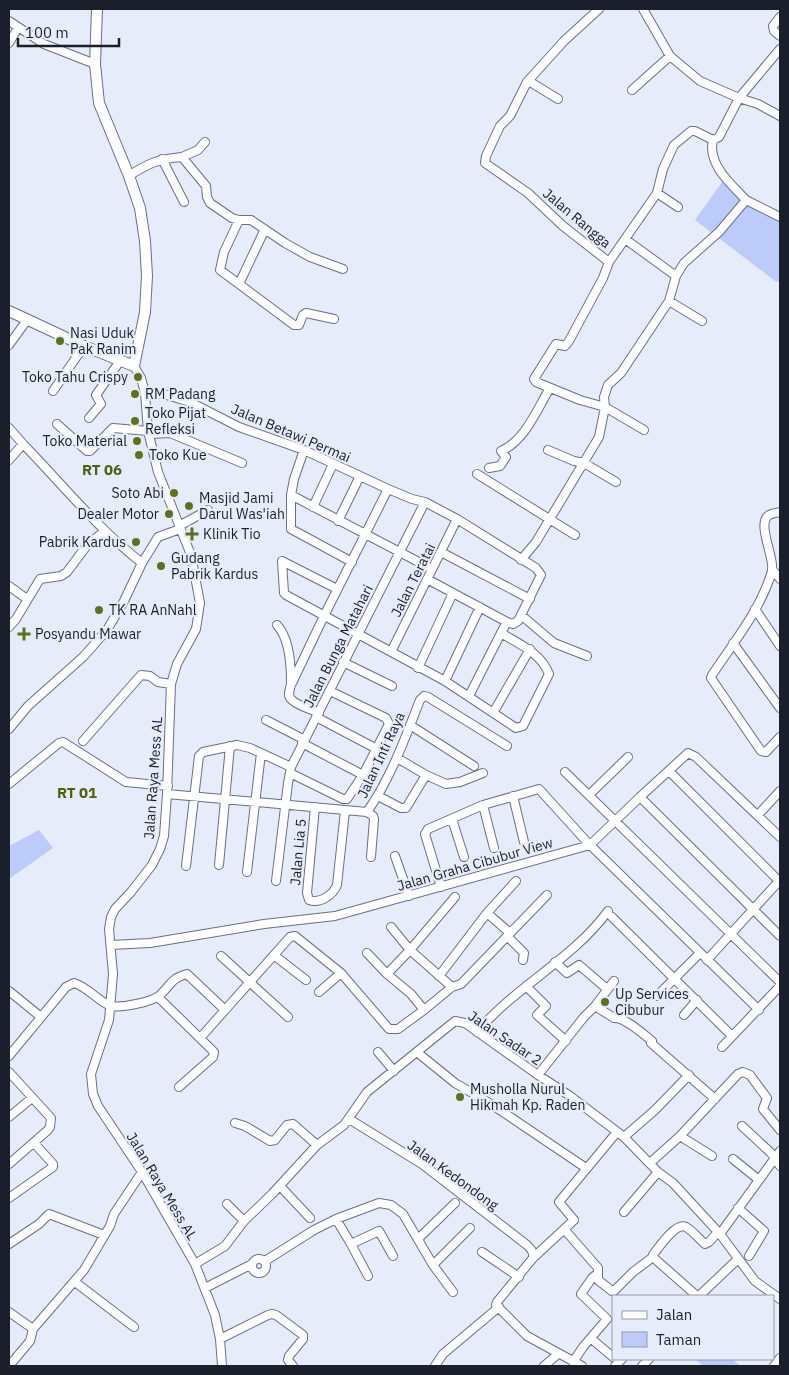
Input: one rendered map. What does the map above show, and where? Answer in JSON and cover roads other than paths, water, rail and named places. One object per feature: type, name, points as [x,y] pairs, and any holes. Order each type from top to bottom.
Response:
[{"type":"main road","points":[[9,311],[84,346],[134,366],[145,312],[147,276],[145,241],[140,208],[99,103],[95,64],[97,9]]},
{"type":"street","name":"Jalan Rangga","points":[[599,9],[564,41],[527,82],[510,116],[500,126],[486,156],[485,163],[528,193],[563,226],[610,262],[569,341],[565,346],[556,344],[534,379],[536,382],[580,400],[605,407],[644,430]]},
{"type":"street","points":[[643,9],[670,56],[700,81],[738,98],[778,111]]},
{"type":"street","points":[[780,17],[773,26],[774,31],[780,36]]},
{"type":"street","points":[[9,21],[44,44],[95,64]]},
{"type":"street","points":[[9,43],[18,28]]},
{"type":"street","points":[[713,140],[718,137],[738,98],[780,49]]},
{"type":"street","points":[[632,90],[670,56]]},
{"type":"street","points":[[527,82],[532,83],[558,99]]},
{"type":"street","points":[[610,262],[657,193],[663,169],[674,145],[694,131],[713,140]]},
{"type":"street","points":[[713,140],[713,155],[721,173],[746,200],[780,217]]},
{"type":"street","points":[[129,176],[146,165],[162,159],[182,157],[198,150],[206,142]]},
{"type":"street","points":[[182,157],[206,186],[207,197],[210,203],[232,218],[251,220],[310,257],[344,269]]},
{"type":"street","points":[[162,159],[184,202]]},
{"type":"street","points":[[657,193],[678,207]]},
{"type":"street","points":[[521,560],[536,542],[599,438],[605,407],[604,398],[608,385],[621,373],[669,301],[676,276],[684,263],[719,232],[746,200]]},
{"type":"street","points":[[239,220],[224,252],[220,270],[294,325],[299,325],[303,314],[306,312],[334,319]]},
{"type":"street","points":[[239,284],[265,229]]},
{"type":"street","points":[[625,239],[676,276]]},
{"type":"street","points":[[669,301],[702,321]]},
{"type":"street","points":[[9,345],[27,320]]},
{"type":"street","points":[[53,391],[84,346]]},
{"type":"street","points":[[89,418],[101,404],[96,395],[120,361]]},
{"type":"street","name":"Jalan Raya Mess AL","points":[[134,366],[141,378],[145,393],[148,433],[158,472],[191,555],[200,603],[196,629],[177,664],[171,684],[164,836],[152,865],[111,917],[109,929],[113,974],[109,1020],[92,1074],[93,1094],[98,1106],[142,1172],[195,1264],[215,1315],[220,1339],[222,1366]]},
{"type":"street","points":[[489,468],[500,466],[506,457],[501,451],[510,447],[526,429],[550,388]]},
{"type":"street","name":"Jalan Betawi Permai","points":[[145,393],[163,394],[190,402],[239,427],[304,450],[388,489],[425,502],[457,518],[539,571],[540,577],[530,599]]},
{"type":"street","points":[[56,424],[87,451],[90,451],[113,428],[148,433],[170,433],[242,463]]},
{"type":"street","points":[[9,428],[105,531],[142,563]]},
{"type":"street","points":[[9,460],[23,444]]},
{"type":"street","points":[[304,450],[294,479],[291,495],[291,529],[352,562]]},
{"type":"street","points":[[548,450],[574,461],[584,463],[616,482]]},
{"type":"street","points":[[313,507],[333,464]]},
{"type":"street","points":[[477,474],[575,535]]},
{"type":"street","points":[[338,521],[360,476]]},
{"type":"street","points":[[377,749],[292,700],[289,694],[292,682],[388,489]]},
{"type":"street","points":[[291,495],[432,569]]},
{"type":"street","name":"Jalan Bunga Matahari","points":[[276,881],[291,770],[343,662],[425,502]]},
{"type":"street","points":[[9,729],[28,706],[83,657],[107,630],[124,601],[142,563],[158,537],[179,528],[208,510]]},
{"type":"street","points":[[780,512],[769,515],[765,520],[764,527],[772,566],[780,580]]},
{"type":"street","name":"Jalan Teratai","points":[[390,652],[457,518]]},
{"type":"street","points":[[9,627],[16,619],[40,579],[61,576],[67,572],[88,544],[105,531]]},
{"type":"street","points":[[427,579],[511,624],[516,623],[530,599],[441,552]]},
{"type":"street","points":[[780,560],[772,566],[755,609],[712,674],[713,682],[761,751],[766,752],[769,750],[780,737]]},
{"type":"street","points":[[337,589],[282,561],[284,593],[418,668],[445,681],[516,728],[523,726],[549,674],[546,667],[530,650],[501,633]]},
{"type":"street","points":[[9,586],[27,599]]},
{"type":"street","points":[[418,668],[453,593]]},
{"type":"street","points":[[445,681],[480,607]]},
{"type":"street","points":[[755,609],[780,646]]},
{"type":"street","points":[[9,614],[16,619]]},
{"type":"street","points":[[521,615],[554,643],[586,656]]},
{"type":"street","points":[[469,696],[507,622]]},
{"type":"street","points":[[277,625],[283,632],[287,644],[292,682]]},
{"type":"street","points":[[733,643],[780,708]]},
{"type":"street","points":[[493,713],[530,650]]},
{"type":"street","points":[[343,662],[392,686]]},
{"type":"street","points":[[83,742],[141,675],[150,676],[158,682],[171,684]]},
{"type":"street","points":[[186,866],[193,796],[199,756],[203,752],[236,745],[250,748],[345,800],[350,797],[389,724],[388,720],[330,691]]},
{"type":"street","name":"Jalan Inti Raya","points":[[9,784],[58,743],[62,742],[126,782],[193,796],[367,812],[378,796],[420,700],[424,696],[428,696],[507,746]]},
{"type":"street","points":[[266,720],[363,775]]},
{"type":"street","points":[[410,725],[474,766]]},
{"type":"street","points":[[219,865],[230,746]]},
{"type":"street","points":[[247,872],[261,753]]},
{"type":"street","name":"Jalan Graha Cibubur View","points":[[111,945],[150,943],[264,924],[325,918],[592,847],[640,797],[688,753],[694,755],[780,837]]},
{"type":"street","points":[[589,795],[628,757]]},
{"type":"street","points":[[396,758],[446,784],[460,782],[484,773]]},
{"type":"street","points":[[669,771],[780,880],[707,960]]},
{"type":"street","points":[[566,772],[780,982]]},
{"type":"street","points":[[378,796],[401,808],[406,808],[426,775]]},
{"type":"street","points":[[441,887],[425,834],[428,828],[483,805],[540,789],[592,847],[759,1010]]},
{"type":"street","points":[[758,815],[780,791]]},
{"type":"street","points":[[513,796],[524,842]]},
{"type":"street","points":[[640,797],[780,936]]},
{"type":"street","points":[[483,805],[494,848]]},
{"type":"street","name":"Jalan Lia 5","points":[[315,807],[308,898],[311,901],[325,899],[335,890],[337,885],[344,811]]},
{"type":"street","points":[[367,812],[374,819],[371,857]]},
{"type":"street","points":[[452,819],[464,857]]},
{"type":"street","points":[[395,856],[408,896]]},
{"type":"street","points":[[439,976],[487,913],[516,881]]},
{"type":"street","points":[[201,1037],[290,937],[295,936],[340,973],[389,1029],[398,1030],[452,987],[461,984],[547,895]]},
{"type":"street","points":[[387,974],[455,897]]},
{"type":"street","points":[[487,913],[524,953],[523,960]]},
{"type":"street","points":[[478,1032],[503,1005],[580,942],[610,914],[732,1036]]},
{"type":"street","points":[[391,927],[410,950],[452,987]]},
{"type":"street","points":[[367,953],[387,974],[411,994],[424,1010]]},
{"type":"street","points":[[657,996],[700,953]]},
{"type":"street","points":[[221,956],[288,1017]]},
{"type":"street","points":[[275,956],[306,980]]},
{"type":"street","points":[[555,962],[567,974],[579,965],[607,989]]},
{"type":"street","points":[[319,992],[340,973]]},
{"type":"street","points":[[9,1056],[66,987],[74,984],[80,985],[110,1006],[138,1003],[158,997],[175,978],[187,974],[225,1010]]},
{"type":"street","points":[[538,1075],[614,981]]},
{"type":"street","points":[[526,986],[546,1006],[537,1015],[566,1041]]},
{"type":"street","points":[[722,1047],[780,986]]},
{"type":"street","points":[[9,991],[41,1017]]},
{"type":"street","points":[[158,997],[201,1037],[214,1052],[213,1057],[180,1087]]},
{"type":"street","points":[[684,1014],[698,1000]]},
{"type":"street","points":[[595,1006],[614,1018],[618,1017],[630,1023],[714,1099]]},
{"type":"street","name":"Jalan Sadar 2","points":[[195,1264],[225,1246],[244,1220],[280,1186],[317,1145],[344,1125],[367,1092],[418,1053],[455,1021],[465,1023],[570,1096],[621,1135],[658,1172],[673,1183],[719,1233],[755,1281],[780,1299]]},
{"type":"street","points":[[378,1052],[394,1071]]},
{"type":"street","points":[[418,1053],[455,1083],[492,1104],[586,1168]]},
{"type":"street","points":[[9,1072],[51,1118],[48,1130],[9,1164]]},
{"type":"street","points":[[650,1163],[680,1136],[738,1074],[743,1072],[750,1075],[767,1098],[762,1109],[780,1130]]},
{"type":"street","points":[[582,1366],[527,1336],[496,1305],[497,1302],[533,1258],[574,1220],[559,1202],[586,1168],[621,1135],[655,1110],[689,1075]]},
{"type":"street","points":[[9,1117],[32,1098]]},
{"type":"street","name":"Jalan Kedondong","points":[[349,1119],[422,1164],[527,1245],[532,1250],[533,1258]]},
{"type":"street","points":[[235,1123],[245,1126],[270,1141],[275,1140],[287,1125],[293,1124],[317,1145]]},
{"type":"street","points":[[742,1126],[780,1166]]},
{"type":"street","points":[[680,1136],[712,1156]]},
{"type":"street","points":[[9,1198],[53,1167],[53,1164],[34,1143]]},
{"type":"street","points":[[564,1230],[598,1268],[598,1277],[614,1291],[633,1272],[654,1257],[653,1254],[675,1228],[686,1227],[704,1244],[709,1242],[719,1233],[780,1151]]},
{"type":"street","points":[[734,1159],[759,1180]]},
{"type":"street","points":[[9,1366],[30,1341],[33,1329],[84,1270],[119,1207],[142,1172]]},
{"type":"street","points":[[624,1212],[658,1172]]},
{"type":"street","points":[[280,1186],[310,1218]]},
{"type":"street","points":[[265,1261],[314,1230],[336,1219],[372,1205],[384,1203],[397,1208],[403,1214],[453,1292]]},
{"type":"street","points":[[418,1239],[455,1203]]},
{"type":"street","points":[[227,1204],[244,1220]]},
{"type":"street","points":[[738,1208],[764,1230],[749,1256]]},
{"type":"street","points":[[9,1244],[39,1224],[49,1214],[104,1235]]},
{"type":"street","points":[[336,1219],[368,1276]]},
{"type":"street","points":[[434,1265],[470,1228]]},
{"type":"street","points":[[351,1244],[379,1231],[393,1256]]},
{"type":"street","points":[[482,1252],[519,1277]]},
{"type":"street","points":[[654,1257],[697,1295]]},
{"type":"street","points":[[205,1288],[252,1264],[257,1258],[265,1261]]},
{"type":"street","points":[[699,1295],[738,1259]]},
{"type":"street","points":[[252,1264],[255,1272],[261,1273],[265,1270],[265,1261]]},
{"type":"street","points":[[573,1362],[607,1319],[581,1294],[592,1278],[598,1277]]},
{"type":"street","points":[[75,1282],[134,1327]]},
{"type":"street","points":[[591,1299],[612,1316]]},
{"type":"street","points":[[435,1366],[443,1354],[499,1307]]},
{"type":"street","points":[[9,1312],[33,1329]]},
{"type":"street","points":[[220,1339],[272,1314],[303,1335],[303,1339],[289,1356],[288,1360],[292,1366]]},
{"type":"street","points":[[594,1341],[612,1356]]},
{"type":"street","points":[[544,1366],[558,1354]]},
{"type":"place","name":"Nasi Uduk Pak Ranim","points":[[60,341]]},
{"type":"place","name":"Toko Tahu Crispy","points":[[138,377]]},
{"type":"place","name":"RM Padang","points":[[135,394]]},
{"type":"place","name":"Toko Pijat Refleksi","points":[[135,421]]},
{"type":"place","name":"Toko Material","points":[[137,441]]},
{"type":"place","name":"Toko Kue","points":[[139,455]]},
{"type":"place","name":"Soto Abi","points":[[174,493]]},
{"type":"place","name":"Masjid Jami Darul Was'iah","points":[[189,506]]},
{"type":"place","name":"Dealer Motor","points":[[169,514]]},
{"type":"place","name":"Klinik Tio","points":[[192,534]]},
{"type":"place","name":"Pabrik Kardus","points":[[136,542]]},
{"type":"place","name":"Gudang Pabrik Kardus","points":[[161,566]]},
{"type":"place","name":"TK RA AnNahl","points":[[99,610]]},
{"type":"place","name":"Posyandu Mawar","points":[[24,634]]},
{"type":"place","name":"Up Services Cibubur","points":[[605,1002]]},
{"type":"place","name":"Musholla Nurul Hikmah Kp. Raden","points":[[460,1097]]},
{"type":"district","name":"RT 06","points":[[102,470]]},
{"type":"district","name":"RT 01","points":[[77,793]]}]
